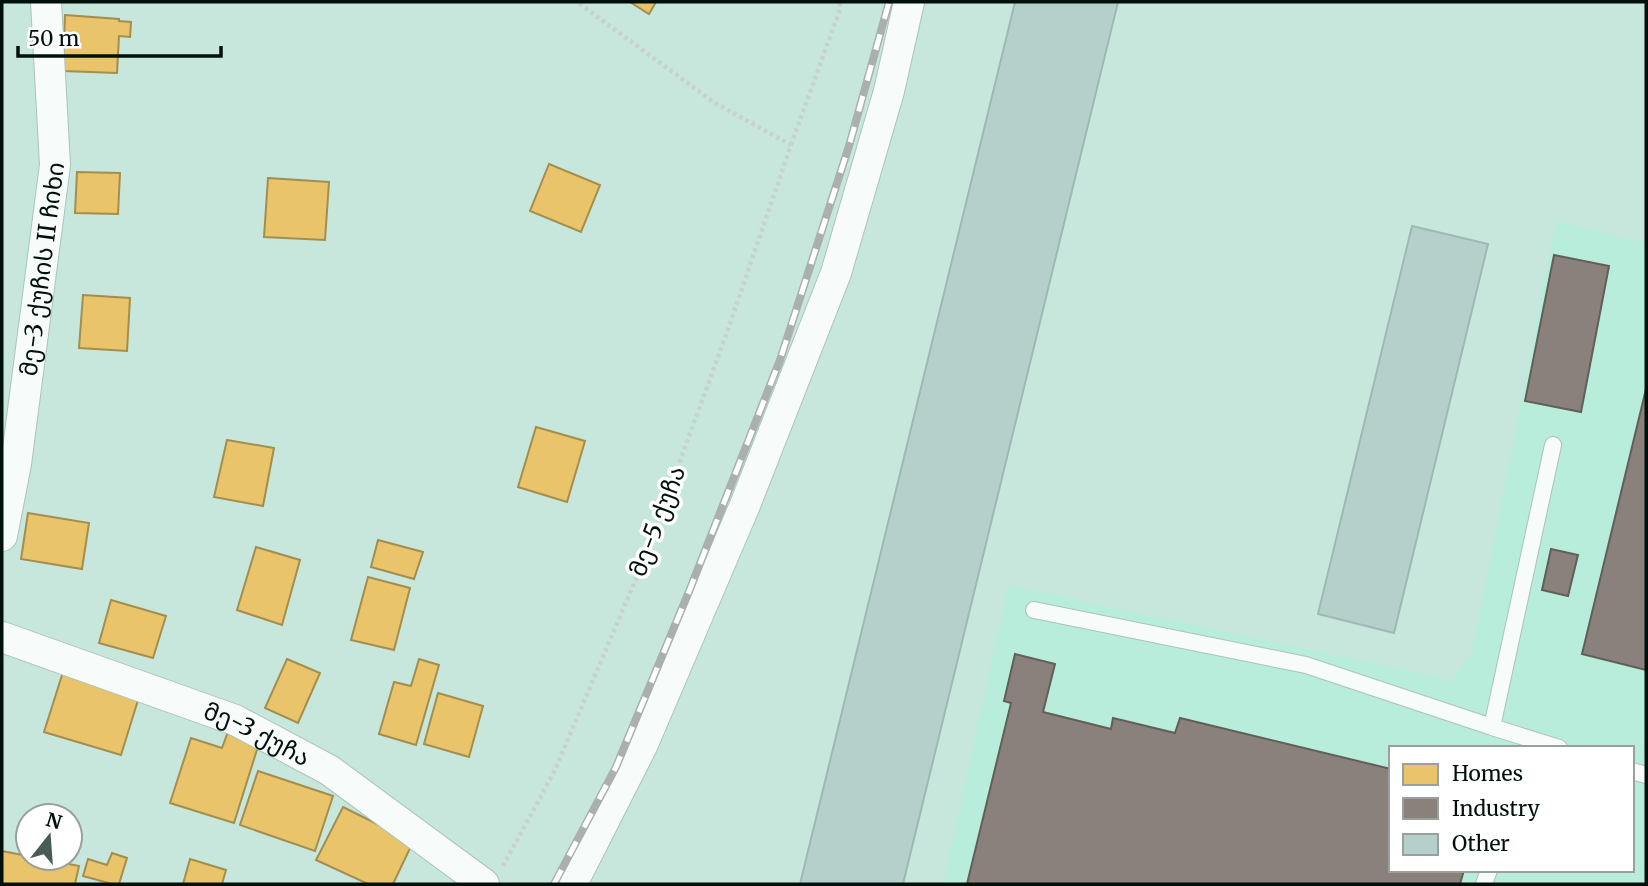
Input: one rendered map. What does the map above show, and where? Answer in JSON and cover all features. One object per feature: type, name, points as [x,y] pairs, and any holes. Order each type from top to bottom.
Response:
[{"type":"street","name":"მე-3 ქუჩის II ჩიხი","points":[[2,536],[18,450],[55,165],[46,2]]},
{"type":"street","points":[[572,884],[642,746],[745,506],[836,273],[889,91],[909,2]]},
{"type":"street","name":"მე-3 ქუჩა","points":[[2,636],[235,720],[328,770],[492,879]]},
{"type":"lane","points":[[1492,727],[1553,445]]},
{"type":"lane","points":[[1034,610],[1306,665],[1492,727],[1529,743],[1547,746]]},
{"type":"path","points":[[577,2],[715,103],[791,145]]},
{"type":"path","name":"მე-5 ქუჩა","points":[[492,879],[554,772],[641,567],[725,338],[839,12],[840,2]]},
{"type":"shaded area","points":[[1556,221],[1646,243],[1646,884],[943,884],[1008,585],[1452,680],[1472,652]]},
{"type":"building: Homes","points":[[630,2],[656,2],[649,14]]},
{"type":"building: Homes","points":[[65,15],[131,22],[130,37],[119,36],[117,73],[63,71]]},
{"type":"building: Homes","points":[[549,164],[600,185],[581,232],[530,211]]},
{"type":"building: Homes","points":[[77,172],[120,173],[118,214],[75,213]]},
{"type":"building: Homes","points":[[268,178],[329,182],[325,240],[264,237]]},
{"type":"building: Homes","points":[[83,295],[130,298],[127,351],[79,348]]},
{"type":"building: Homes","points":[[536,427],[585,441],[567,502],[518,487]]},
{"type":"building: Homes","points":[[227,440],[274,448],[263,506],[214,497]]},
{"type":"building: Homes","points":[[28,513],[89,523],[82,569],[21,559]]},
{"type":"building: Homes","points":[[378,540],[423,552],[414,579],[371,567]]},
{"type":"building: Homes","points":[[256,547],[300,560],[282,625],[237,610]]},
{"type":"building: Homes","points":[[368,577],[410,588],[394,650],[351,640]]},
{"type":"building: Homes","points":[[111,600],[166,616],[153,658],[99,643]]},
{"type":"building: Homes","points":[[287,659],[320,673],[298,723],[265,708]]},
{"type":"building: Homes","points":[[419,659],[439,665],[416,745],[379,734],[394,682],[411,686]]},
{"type":"building: Homes","points":[[63,672],[139,697],[121,755],[44,732]]},
{"type":"building: Homes","points":[[438,693],[483,706],[469,757],[424,744]]},
{"type":"building: Homes","points":[[229,729],[260,740],[234,823],[170,803],[191,738],[222,748]]},
{"type":"building: Homes","points":[[258,771],[333,796],[315,851],[240,825]]},
{"type":"building: Homes","points":[[343,807],[413,842],[393,884],[368,884],[316,860]]},
{"type":"building: Homes","points":[[2,851],[14,853],[14,872],[78,872],[75,884],[2,884]]},
{"type":"building: Homes","points":[[112,853],[127,858],[119,884],[83,876],[88,859],[107,865]]},
{"type":"building: Homes","points":[[190,859],[226,870],[222,884],[183,884]]},
{"type":"building: Industry","points":[[1554,255],[1609,266],[1581,412],[1525,401]]},
{"type":"building: Industry","points":[[1646,389],[1646,670],[1582,654]]},
{"type":"building: Industry","points":[[1551,549],[1578,555],[1568,596],[1542,590]]},
{"type":"building: Industry","points":[[1015,654],[1055,664],[1043,712],[1111,729],[1113,718],[1175,733],[1180,718],[1389,769],[1389,872],[1463,872],[1460,884],[967,884],[1011,703],[1004,701]]},
{"type":"building: Other","points":[[1015,2],[1118,2],[903,884],[800,884]]},
{"type":"building: Other","points":[[1412,226],[1488,244],[1394,633],[1318,614]]},
{"type":"railway","points":[[554,884],[616,767],[690,589],[780,360],[849,146],[889,2]]}]
